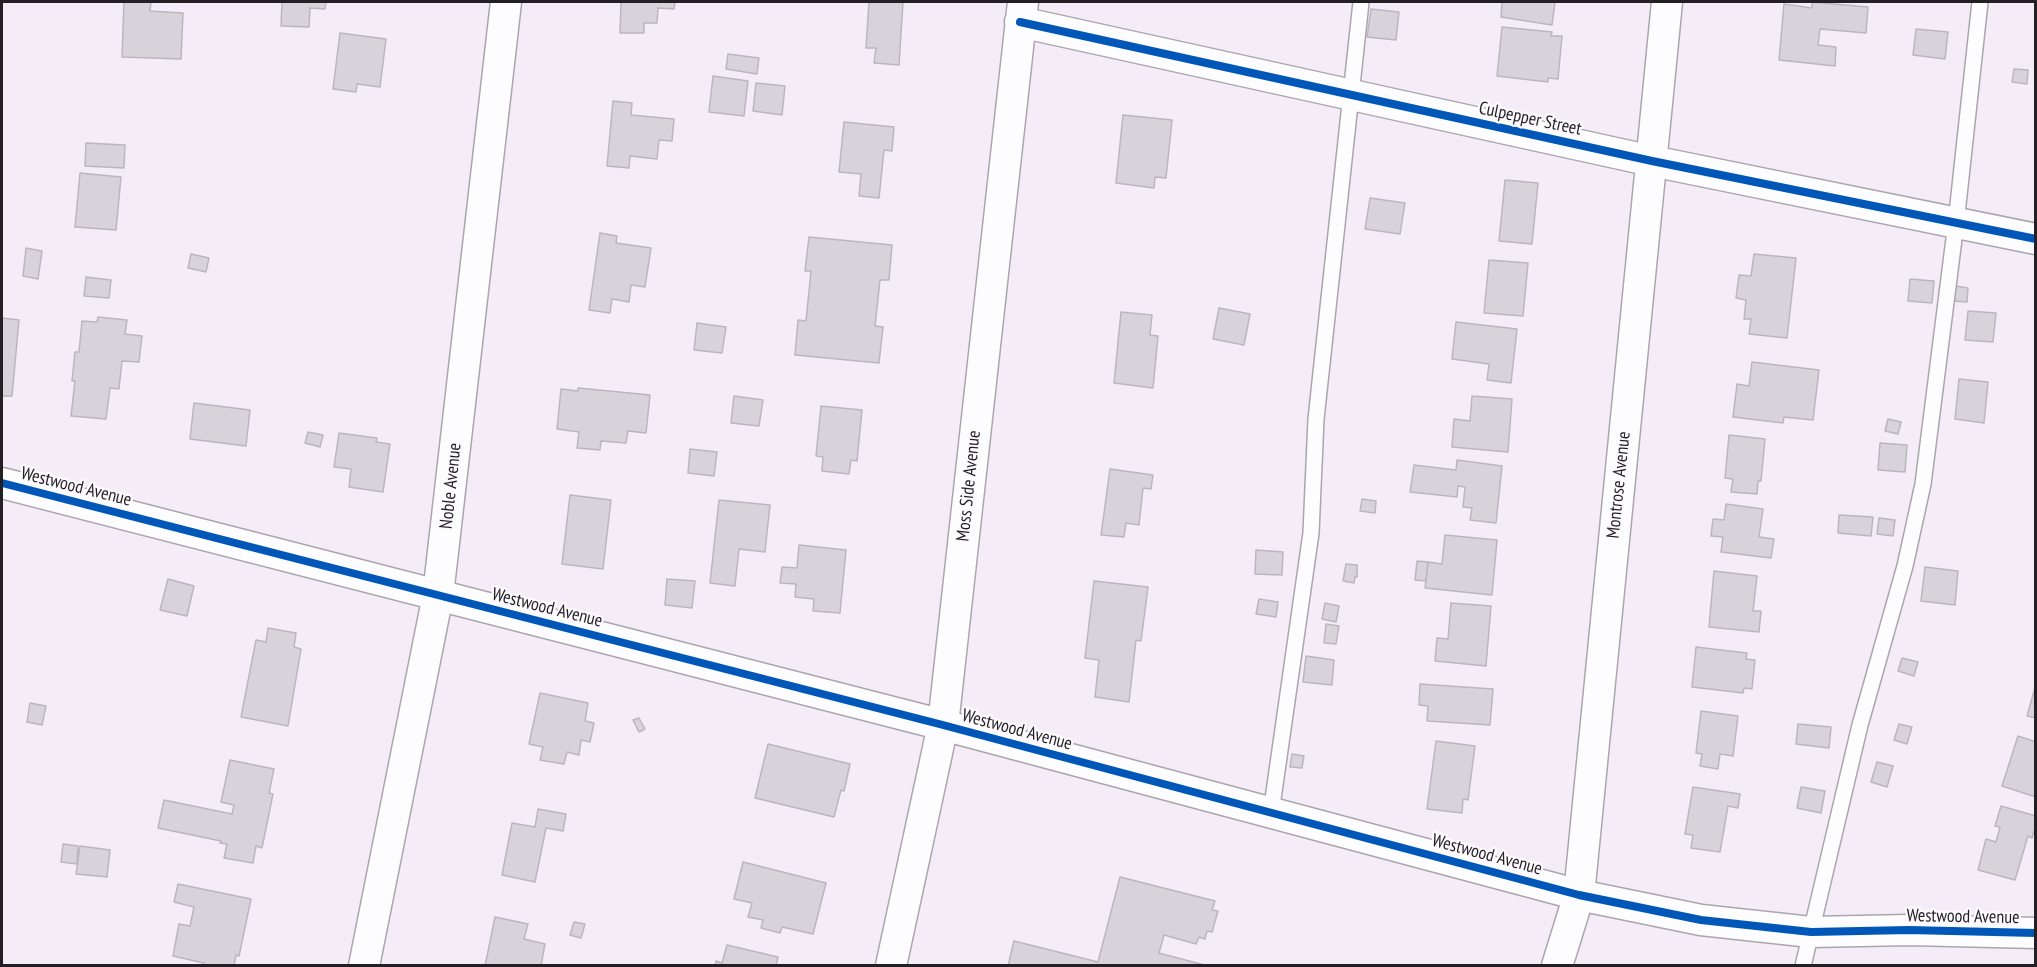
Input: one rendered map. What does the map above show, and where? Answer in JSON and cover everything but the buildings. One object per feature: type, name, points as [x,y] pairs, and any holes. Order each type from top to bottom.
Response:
[{"type":"street","name":"Noble Avenue","points":[[364,966],[438,595],[506,2]]},
{"type":"street","name":"Montrose Avenue","points":[[1557,966],[1579,895],[1667,2]]},
{"type":"street","name":"Culpepper Street","points":[[1022,12],[1351,95],[1652,161],[2036,238]]},
{"type":"street","name":"Moss Side Avenue","points":[[891,966],[943,725],[1022,12]]},
{"type":"street","name":"Westwood Avenue","points":[[2,483],[943,725],[1579,895],[1701,920],[1811,932],[1909,930],[2036,933]]},
{"type":"lane","points":[[1271,813],[1311,533],[1316,419],[1361,2]]},
{"type":"lane","points":[[1803,966],[1860,725],[1905,566],[1923,484],[1956,223],[1980,2]]},
{"type":"cycle path","points":[[1020,22],[1652,161],[2036,239]]},
{"type":"cycle path","points":[[2,483],[943,725],[1579,895],[1701,920],[1811,932],[1909,930],[2036,933]]}]
